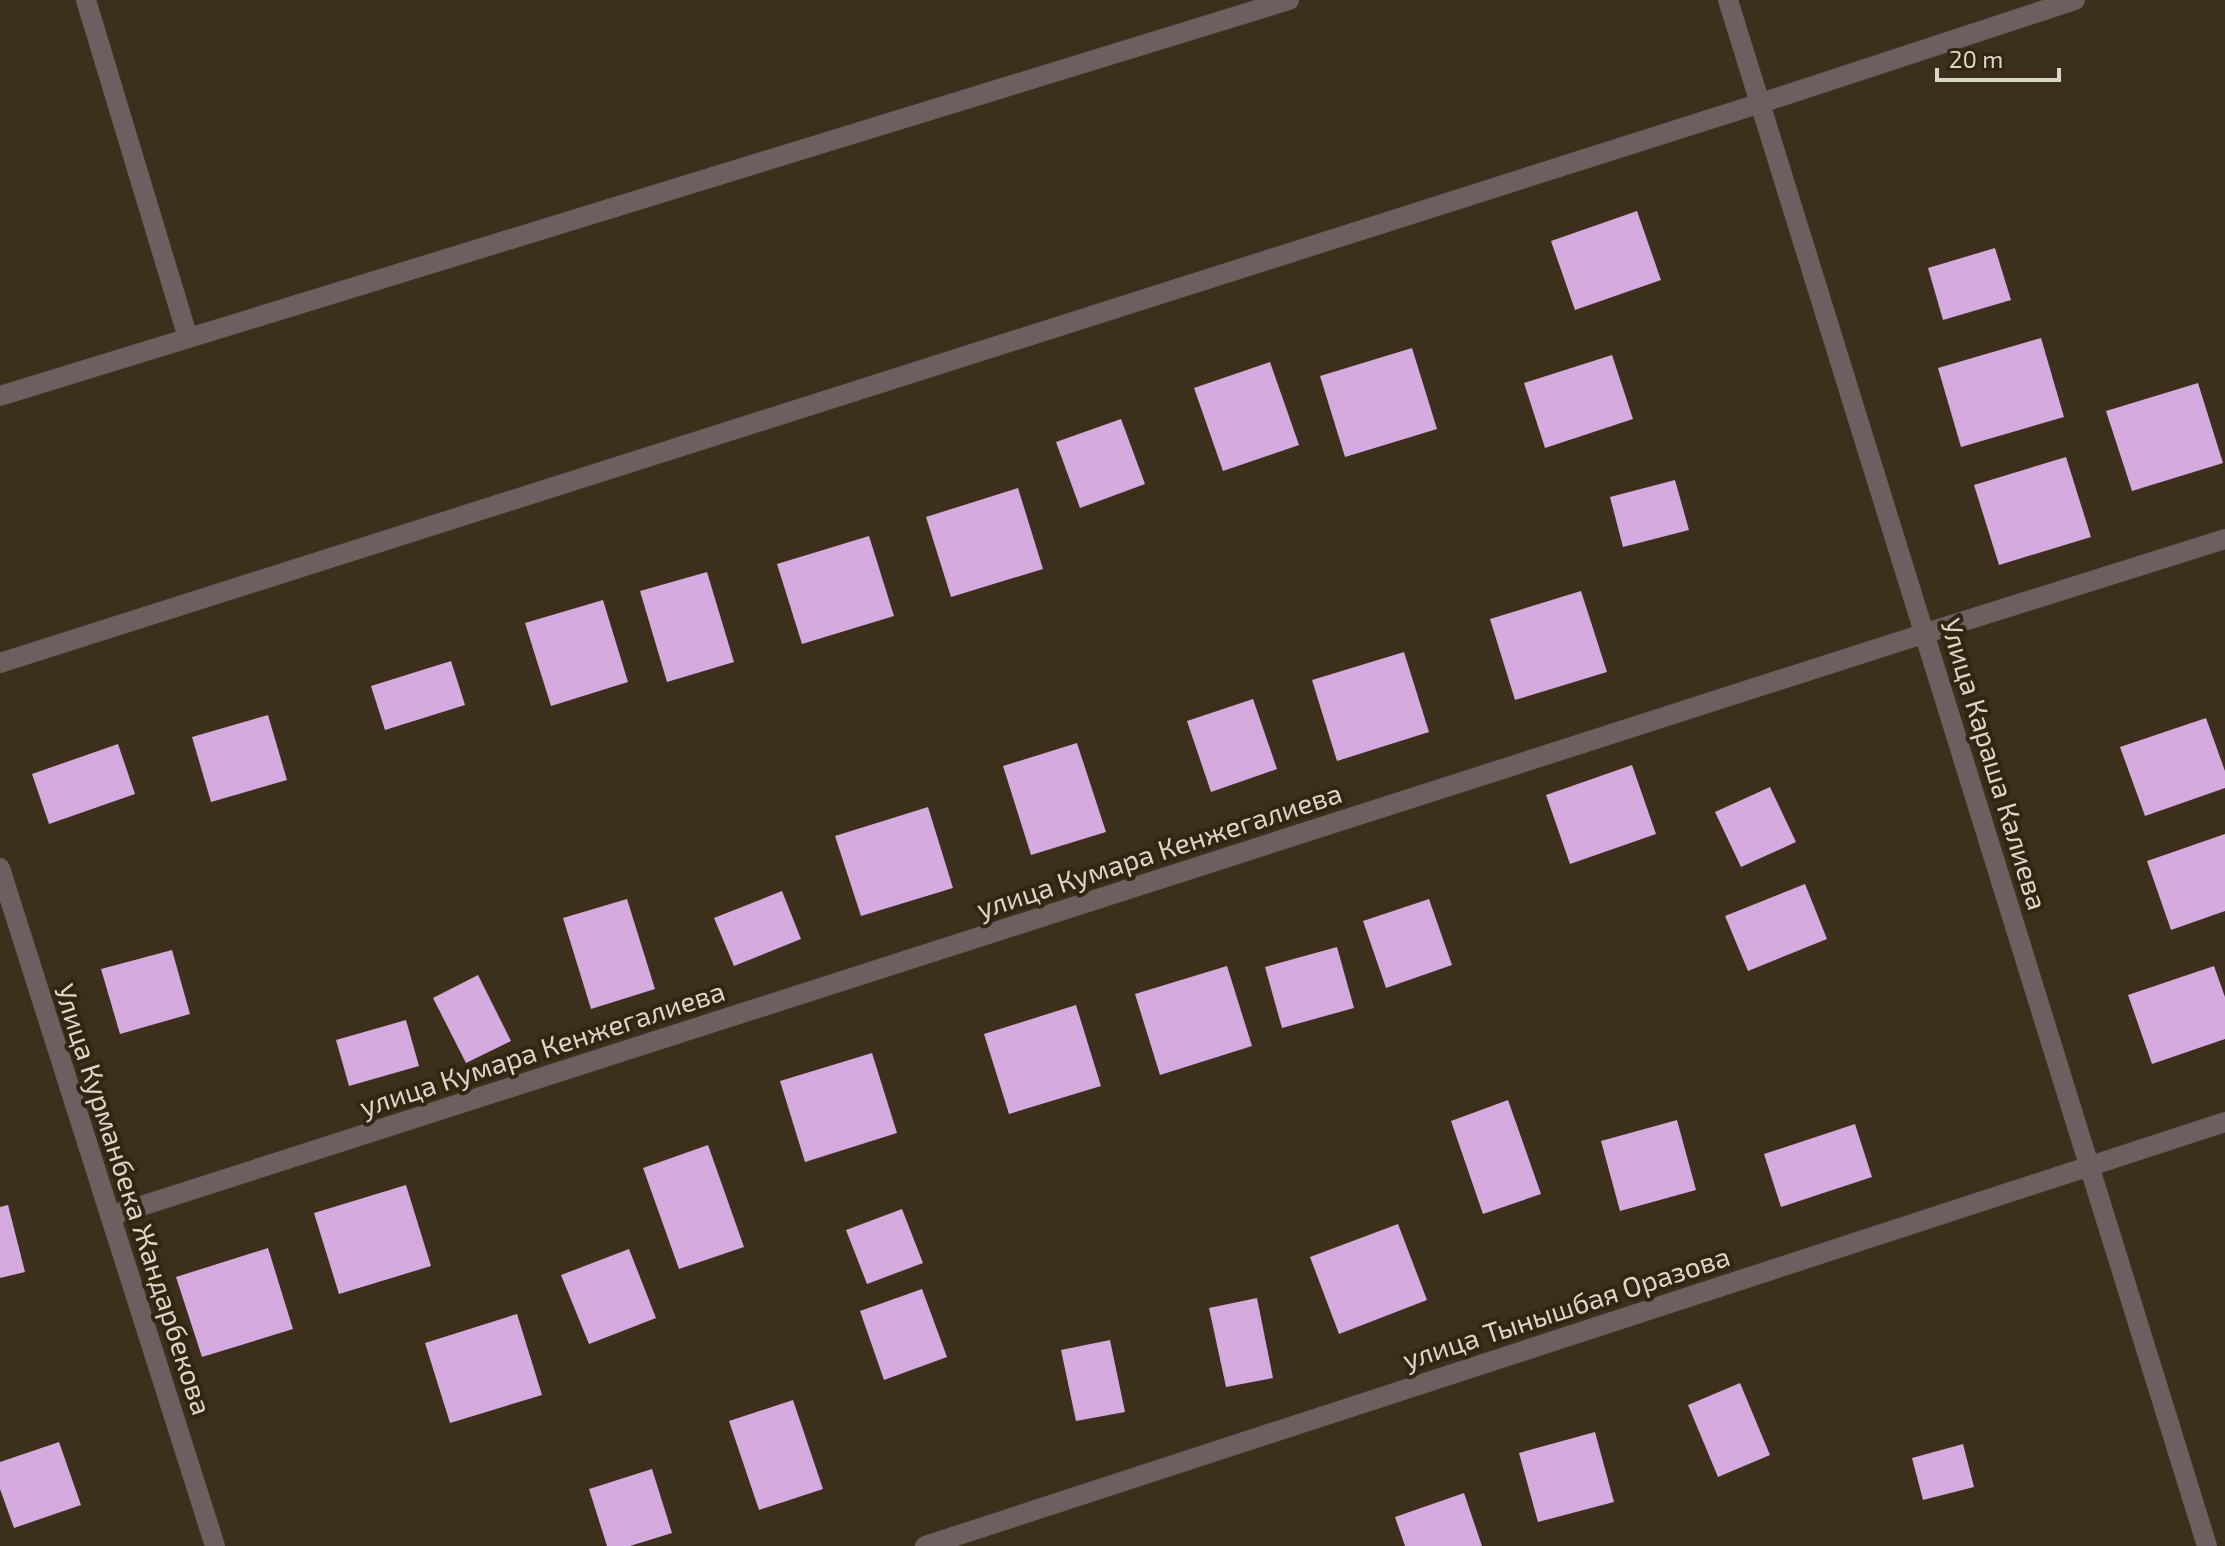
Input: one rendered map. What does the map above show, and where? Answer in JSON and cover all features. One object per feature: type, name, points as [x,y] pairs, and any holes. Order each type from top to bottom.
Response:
[{"type":"street","points":[[86,0],[188,338]]},
{"type":"street","points":[[0,396],[1289,0]]},
{"type":"street","name":"Улица Караша Калиева","points":[[1728,0],[2207,1546]]},
{"type":"street","points":[[0,663],[1761,103],[2075,0]]},
{"type":"street","name":"улица Кумара Кенжегалиева","points":[[110,1216],[2225,539]]},
{"type":"street","name":"Улица Курманбека Жандарбекова","points":[[0,868],[215,1546]]},
{"type":"street","name":"улица Тынышбая Оразова","points":[[925,1546],[2225,1122]]},
{"type":"building","points":[[1637,211],[1661,280],[1575,310],[1551,241]]},
{"type":"building","points":[[1995,248],[2011,300],[1943,320],[1928,268]]},
{"type":"building","points":[[2041,338],[2064,417],[1961,447],[1938,368]]},
{"type":"building","points":[[1412,348],[1437,429],[1345,457],[1320,376]]},
{"type":"building","points":[[1612,355],[1633,419],[1545,448],[1524,383]]},
{"type":"building","points":[[1270,362],[1299,445],[1223,471],[1194,388]]},
{"type":"building","points":[[2198,383],[2223,463],[2132,491],[2106,411]]},
{"type":"building","points":[[1121,419],[1145,484],[1080,508],[1056,442]]},
{"type":"building","points":[[2066,457],[2091,537],[1999,565],[1974,485]]},
{"type":"building","points":[[1675,480],[1689,530],[1623,547],[1610,497]]},
{"type":"building","points":[[1018,488],[1043,569],[951,597],[926,517]]},
{"type":"building","points":[[869,536],[894,616],[802,644],[777,564]]},
{"type":"building","points":[[707,572],[734,662],[667,682],[640,591]]},
{"type":"building","points":[[1581,591],[1607,672],[1515,700],[1490,619]]},
{"type":"building","points":[[603,600],[628,682],[551,706],[525,623]]},
{"type":"building","points":[[1404,652],[1429,732],[1337,761],[1312,680]]},
{"type":"building","points":[[451,661],[465,705],[385,730],[371,686]]},
{"type":"building","points":[[1253,699],[1277,769],[1211,792],[1187,721]]},
{"type":"building","points":[[268,715],[287,780],[211,802],[192,737]]},
{"type":"building","points":[[2206,718],[2225,771],[2225,788],[2145,816],[2120,747]]},
{"type":"building","points":[[1077,743],[1106,832],[1031,855],[1003,766]]},
{"type":"building","points":[[118,744],[135,794],[49,824],[32,774]]},
{"type":"building","points":[[1632,765],[1656,834],[1570,864],[1546,795]]},
{"type":"building","points":[[1770,787],[1796,842],[1741,867],[1715,812]]},
{"type":"building","points":[[928,807],[953,888],[861,916],[835,836]]},
{"type":"building","points":[[2225,834],[2225,911],[2171,930],[2147,861]]},
{"type":"building","points":[[1805,884],[1827,939],[1748,971],[1725,916]]},
{"type":"building","points":[[782,891],[801,939],[734,966],[714,918]]},
{"type":"building","points":[[627,899],[655,989],[591,1009],[563,918]]},
{"type":"building","points":[[1429,899],[1452,965],[1386,988],[1363,921]]},
{"type":"building","points":[[1337,947],[1354,1008],[1282,1028],[1265,967]]},
{"type":"building","points":[[172,950],[190,1014],[120,1034],[101,969]]},
{"type":"building","points":[[1227,966],[1252,1046],[1160,1075],[1135,994]]},
{"type":"building","points":[[2214,966],[2225,997],[2225,1039],[2152,1064],[2128,995]]},
{"type":"building","points":[[478,975],[511,1041],[466,1063],[433,998]]},
{"type":"building","points":[[1076,1005],[1101,1086],[1009,1114],[984,1034]]},
{"type":"building","points":[[406,1020],[419,1066],[349,1086],[336,1040]]},
{"type":"building","points":[[872,1053],[897,1133],[805,1162],[780,1081]]},
{"type":"building","points":[[1508,1100],[1541,1194],[1483,1214],[1451,1121]]},
{"type":"building","points":[[1677,1120],[1696,1190],[1620,1211],[1601,1141]]},
{"type":"building","points":[[1855,1124],[1872,1177],[1781,1207],[1764,1154]]},
{"type":"building","points":[[708,1145],[744,1247],[679,1269],[643,1168]]},
{"type":"building","points":[[406,1185],[431,1266],[339,1294],[314,1213]]},
{"type":"building","points":[[8,1205],[25,1272],[0,1278],[0,1207]]},
{"type":"building","points":[[902,1209],[923,1263],[867,1284],[846,1230]]},
{"type":"building","points":[[1398,1224],[1427,1300],[1339,1334],[1310,1257]]},
{"type":"building","points":[[268,1248],[293,1329],[202,1357],[176,1277]]},
{"type":"building","points":[[629,1249],[656,1318],[589,1344],[561,1275]]},
{"type":"building","points":[[922,1289],[947,1357],[884,1380],[860,1311]]},
{"type":"building","points":[[1257,1298],[1273,1378],[1226,1387],[1209,1308]]},
{"type":"building","points":[[517,1314],[542,1395],[450,1423],[425,1343]]},
{"type":"building","points":[[1110,1340],[1125,1412],[1076,1421],[1061,1350]]},
{"type":"building","points":[[1740,1383],[1770,1455],[1718,1477],[1688,1405]]},
{"type":"building","points":[[793,1400],[823,1489],[759,1510],[729,1421]]},
{"type":"building","points":[[1595,1432],[1614,1502],[1538,1522],[1519,1453]]},
{"type":"building","points":[[59,1442],[81,1505],[14,1528],[0,1489],[0,1462]]},
{"type":"building","points":[[1963,1444],[1974,1487],[1923,1500],[1912,1458]]},
{"type":"building","points":[[652,1469],[672,1533],[630,1546],[607,1546],[589,1489]]},
{"type":"building","points":[[1464,1493],[1482,1546],[1405,1546],[1395,1517]]}]
